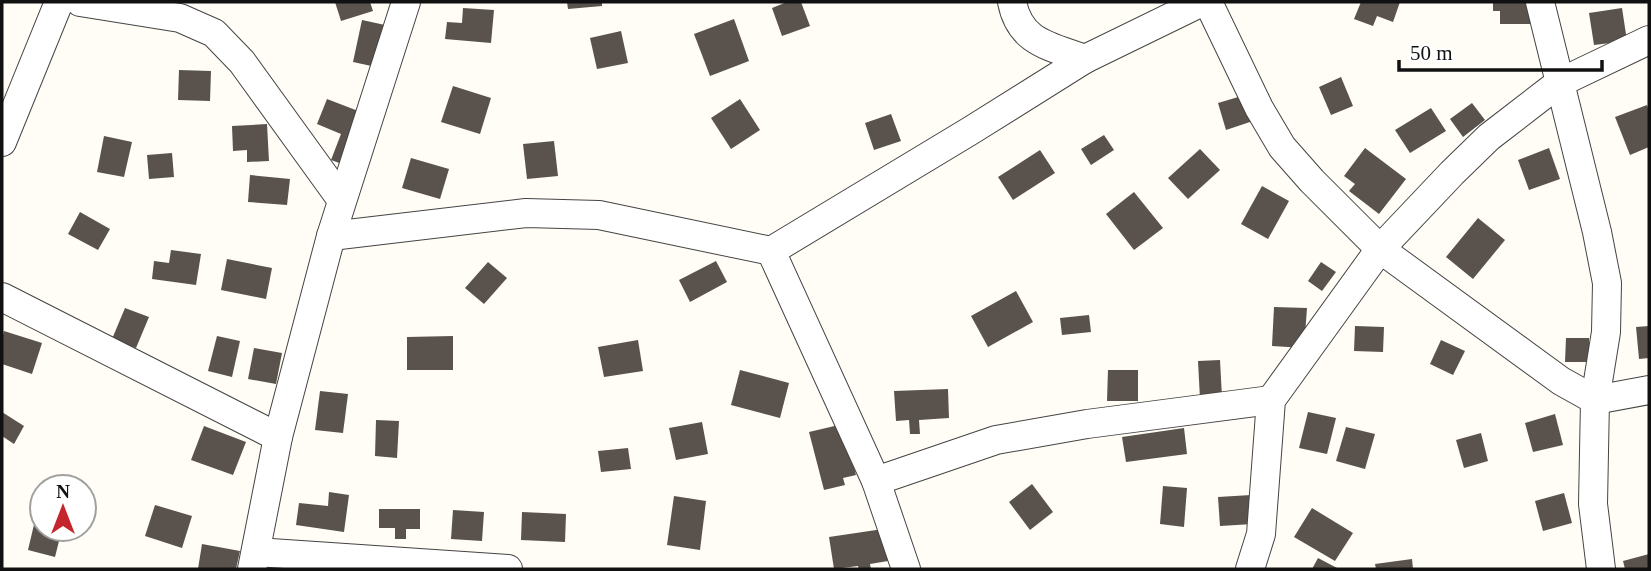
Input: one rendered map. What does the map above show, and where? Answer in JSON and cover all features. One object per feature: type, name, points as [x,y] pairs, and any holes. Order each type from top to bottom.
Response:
[{"type":"street","points":[[2,142],[59,2]]},
{"type":"street","points":[[80,2],[180,18],[214,33],[242,62],[341,199]]},
{"type":"street","points":[[407,2],[341,199],[278,437],[254,561],[508,569]]},
{"type":"street","points":[[1012,2],[1020,28],[1040,42],[1085,59]]},
{"type":"street","points":[[331,236],[526,213],[599,215],[771,251],[1085,59],[1202,2]]},
{"type":"street","points":[[1208,2],[1259,108],[1282,147],[1312,181],[1381,249],[1561,381],[1595,400],[1649,390]]},
{"type":"street","points":[[1540,2],[1597,232],[1607,283],[1606,332],[1595,400],[1593,504],[1601,569]]},
{"type":"street","points":[[1250,569],[1261,534],[1271,400],[1381,249],[1489,137],[1559,83],[1649,40]]},
{"type":"street","points":[[771,251],[876,481],[906,569]]},
{"type":"street","points":[[2,297],[278,437]]},
{"type":"street","points":[[876,481],[996,440],[1087,424],[1271,400]]},
{"type":"building","points":[[335,2],[370,2],[373,11],[341,21]]},
{"type":"building","points":[[567,2],[602,2],[602,6],[568,9]]},
{"type":"building","points":[[787,2],[801,2],[810,26],[782,36],[772,8]]},
{"type":"building","points":[[1361,2],[1400,2],[1393,22],[1377,16],[1373,26],[1354,19]]},
{"type":"building","points":[[1493,2],[1530,2],[1530,24],[1500,24],[1500,11],[1493,11]]},
{"type":"building","points":[[463,8],[494,10],[491,43],[445,39],[447,22],[462,23]]},
{"type":"building","points":[[1622,8],[1627,41],[1594,45],[1589,13]]},
{"type":"building","points":[[734,19],[749,61],[710,76],[694,34]]},
{"type":"building","points":[[362,20],[385,25],[376,67],[353,62]]},
{"type":"building","points":[[621,31],[628,63],[597,69],[590,38]]},
{"type":"building","points":[[179,70],[211,71],[210,101],[178,100]]},
{"type":"building","points":[[1341,77],[1353,106],[1331,115],[1319,87]]},
{"type":"building","points":[[453,86],[491,98],[480,134],[441,122]]},
{"type":"building","points":[[1245,95],[1253,121],[1226,130],[1218,103]]},
{"type":"building","points":[[327,99],[366,114],[345,165],[331,160],[341,134],[317,124]]},
{"type":"building","points":[[740,99],[760,130],[731,149],[711,118]]},
{"type":"building","points":[[1472,103],[1485,120],[1463,137],[1450,119]]},
{"type":"building","points":[[1647,105],[1649,147],[1630,155],[1615,117]]},
{"type":"building","points":[[1431,108],[1446,131],[1410,153],[1395,130]]},
{"type":"building","points":[[891,114],[901,141],[874,150],[865,123]]},
{"type":"building","points":[[267,124],[269,161],[247,162],[247,150],[233,151],[232,126]]},
{"type":"building","points":[[1104,135],[1114,150],[1091,165],[1081,149]]},
{"type":"building","points":[[104,136],[132,142],[124,177],[97,172]]},
{"type":"building","points":[[554,141],[558,176],[527,179],[523,144]]},
{"type":"building","points":[[1365,148],[1406,179],[1379,214],[1349,191],[1355,184],[1344,176]]},
{"type":"building","points":[[1549,148],[1560,179],[1529,190],[1518,160]]},
{"type":"building","points":[[1200,149],[1220,170],[1188,199],[1168,178]]},
{"type":"building","points":[[1040,150],[1055,173],[1013,200],[998,177]]},
{"type":"building","points":[[172,153],[174,177],[149,179],[147,155]]},
{"type":"building","points":[[411,158],[449,169],[440,199],[402,188]]},
{"type":"building","points":[[250,175],[290,179],[287,205],[248,202]]},
{"type":"building","points":[[1262,186],[1289,201],[1268,239],[1241,224]]},
{"type":"building","points":[[1134,192],[1163,228],[1134,250],[1106,214]]},
{"type":"building","points":[[80,212],[110,229],[98,250],[68,234]]},
{"type":"building","points":[[1478,218],[1505,240],[1473,279],[1446,257]]},
{"type":"building","points":[[171,250],[201,254],[196,285],[152,279],[154,261],[169,263]]},
{"type":"building","points":[[227,259],[272,268],[266,299],[221,290]]},
{"type":"building","points":[[716,261],[727,282],[690,302],[679,280]]},
{"type":"building","points":[[488,262],[507,278],[484,304],[465,288]]},
{"type":"building","points":[[1321,262],[1336,272],[1322,291],[1308,281]]},
{"type":"building","points":[[1016,291],[1033,322],[988,347],[971,316]]},
{"type":"building","points":[[1274,307],[1307,308],[1304,348],[1272,346]]},
{"type":"building","points":[[125,308],[149,317],[136,348],[112,339]]},
{"type":"building","points":[[1089,315],[1091,332],[1062,335],[1060,318]]},
{"type":"building","points":[[1355,326],[1384,327],[1383,352],[1354,351]]},
{"type":"building","points":[[1649,326],[1649,358],[1639,359],[1636,327]]},
{"type":"building","points":[[4,331],[42,343],[32,374],[2,364]]},
{"type":"building","points":[[217,336],[240,341],[232,377],[208,371]]},
{"type":"building","points":[[453,336],[453,370],[407,370],[407,337]]},
{"type":"building","points":[[1566,338],[1589,338],[1589,362],[1565,362]]},
{"type":"building","points":[[638,340],[643,371],[604,377],[598,347]]},
{"type":"building","points":[[1441,340],[1465,351],[1453,375],[1430,364]]},
{"type":"building","points":[[254,348],[282,353],[276,384],[248,379]]},
{"type":"building","points":[[1220,360],[1222,397],[1200,399],[1198,361]]},
{"type":"building","points":[[740,370],[789,383],[780,418],[731,405]]},
{"type":"building","points":[[1108,370],[1138,370],[1138,401],[1107,401]]},
{"type":"building","points":[[948,389],[949,418],[919,420],[920,434],[910,434],[909,420],[896,421],[894,391]]},
{"type":"building","points":[[320,391],[348,394],[343,433],[315,430]]},
{"type":"building","points":[[2,412],[24,426],[14,444],[2,436]]},
{"type":"building","points":[[1308,412],[1336,418],[1327,454],[1299,448]]},
{"type":"building","points":[[1555,414],[1563,445],[1533,452],[1525,423]]},
{"type":"building","points":[[376,420],[399,421],[397,458],[375,456]]},
{"type":"building","points":[[702,422],[708,454],[676,460],[669,428]]},
{"type":"building","points":[[843,424],[856,475],[843,478],[845,485],[824,490],[809,432]]},
{"type":"building","points":[[204,426],[246,442],[233,475],[191,460]]},
{"type":"building","points":[[1346,427],[1375,434],[1365,469],[1336,461]]},
{"type":"building","points":[[1184,428],[1187,454],[1126,462],[1122,437]]},
{"type":"building","points":[[1481,433],[1488,461],[1464,468],[1456,440]]},
{"type":"building","points":[[628,448],[631,469],[601,472],[598,451]]},
{"type":"building","points":[[1032,484],[1053,512],[1030,530],[1009,502]]},
{"type":"building","points":[[1163,486],[1187,488],[1184,527],[1160,524]]},
{"type":"building","points":[[329,492],[349,495],[344,532],[296,525],[299,503],[328,506]]},
{"type":"building","points":[[1564,493],[1572,523],[1543,531],[1535,501]]},
{"type":"building","points":[[1251,495],[1253,524],[1220,526],[1218,497]]},
{"type":"building","points":[[674,496],[706,501],[700,550],[667,545]]},
{"type":"building","points":[[155,505],[192,516],[182,548],[145,536]]},
{"type":"building","points":[[1312,508],[1353,533],[1335,561],[1294,537]]},
{"type":"building","points":[[379,509],[420,509],[420,529],[406,529],[406,539],[395,539],[395,528],[379,528]]},
{"type":"building","points":[[453,510],[484,512],[482,541],[451,539]]},
{"type":"building","points":[[522,512],[566,514],[565,542],[521,540]]},
{"type":"building","points":[[883,529],[888,561],[870,564],[871,569],[859,569],[858,566],[834,569],[829,537]]},
{"type":"building","points":[[30,543],[58,543],[55,557],[28,550]]},
{"type":"building","points":[[202,544],[240,551],[236,569],[198,569]]},
{"type":"building","points":[[1649,554],[1649,569],[1625,569],[1623,561]]},
{"type":"building","points":[[1318,558],[1339,569],[1312,569]]},
{"type":"building","points":[[1412,559],[1413,569],[1376,569],[1375,564]]}]
